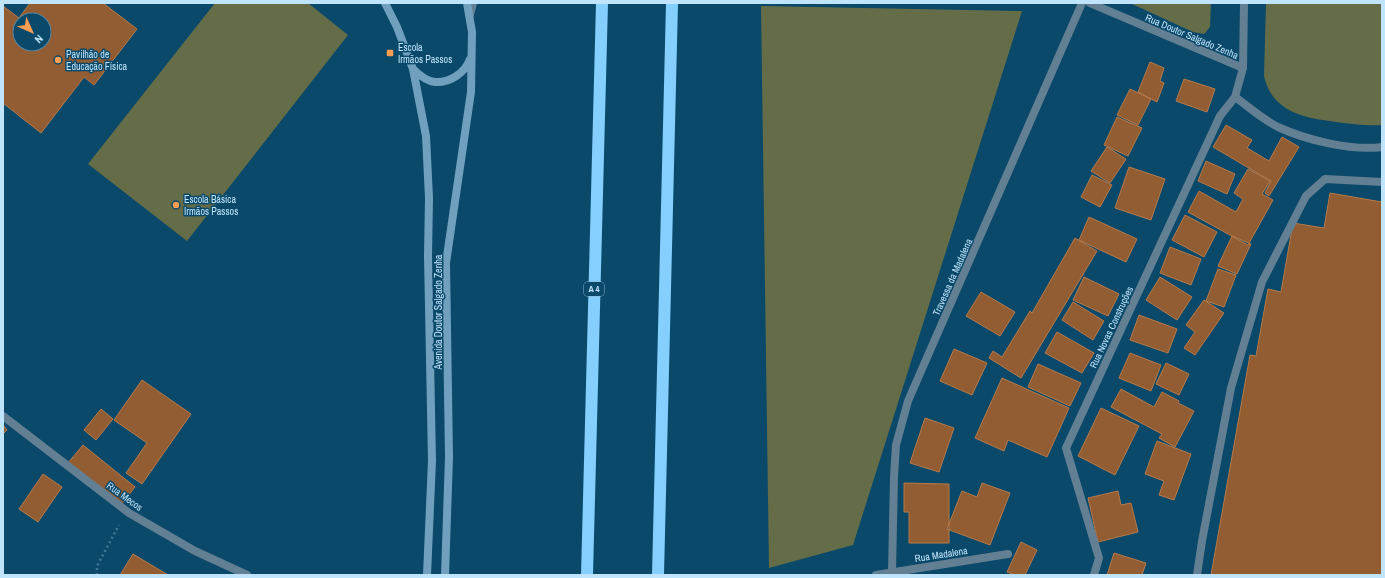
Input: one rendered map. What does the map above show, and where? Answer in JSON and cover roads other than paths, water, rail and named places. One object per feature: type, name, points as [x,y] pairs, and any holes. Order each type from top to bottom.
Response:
[{"type":"highway","name":"A 4","points":[[587,575],[602,3]]},
{"type":"highway","points":[[658,575],[672,3]]},
{"type":"main road","name":"Avenida Doutor Salgado Zenha","points":[[385,3],[397,27],[413,69],[426,136],[429,198],[428,256],[432,461],[427,575]]},
{"type":"main road","name":"Avenida Doutor Salgado Zenha","points":[[445,575],[449,457],[446,263],[470,92],[472,50],[470,15],[467,3]]},
{"type":"main road","name":"Avenida Doutor Salgado Zenha","points":[[413,69],[424,78],[434,82],[445,81],[454,77],[466,68],[470,60],[472,50]]},
{"type":"street","points":[[470,15],[473,3]]},
{"type":"street","name":"Travessa da Madalena","points":[[892,572],[896,445],[908,401],[1082,3]]},
{"type":"street","name":"Rua Doutor Salgado Zenha","points":[[1090,3],[1243,68]]},
{"type":"street","points":[[1244,3],[1243,68],[1235,97],[1278,126],[1309,138],[1346,146],[1369,148],[1382,147]]},
{"type":"street","name":"Rua Novas Construções","points":[[1094,575],[1099,558],[1066,448],[1220,116],[1235,97]]},
{"type":"street","points":[[1197,575],[1231,388],[1262,282],[1306,196],[1324,179],[1382,182]]},
{"type":"street","name":"Rua Mecos","points":[[3,416],[129,513],[195,551],[246,575]]},
{"type":"street","name":"Rua Madalena","points":[[876,575],[1008,554]]},
{"type":"place","name":"Escola Irmãos Passos","points":[[390,53]]},
{"type":"place","name":"Pavilhão de Educação Física","points":[[58,60]]},
{"type":"place","name":"Escola Básica Irmãos Passos","points":[[176,205]]}]
